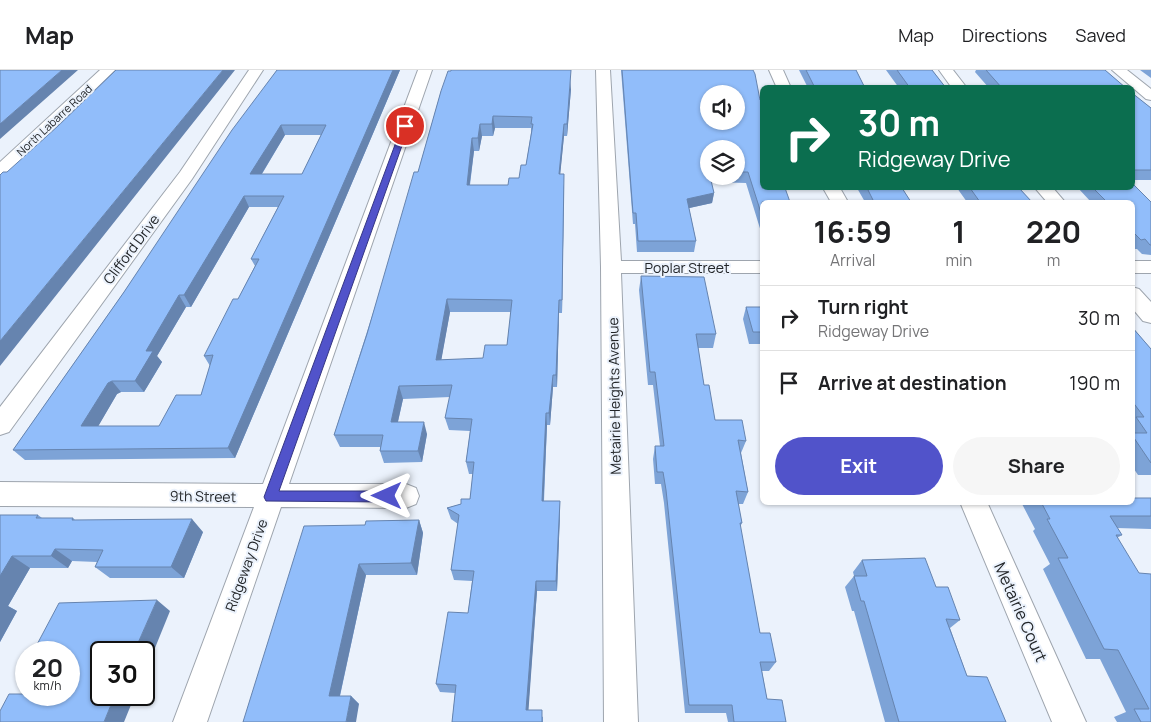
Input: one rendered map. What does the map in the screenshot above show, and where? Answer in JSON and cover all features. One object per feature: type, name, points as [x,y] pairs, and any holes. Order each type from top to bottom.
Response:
[{"type":"street","name":"North Labarre Road","points":[[0,171],[108,70]]},
{"type":"street","name":"Clifford Drive","points":[[0,425],[186,175],[256,70]]},
{"type":"street","name":"Ridgeway Drive","points":[[190,722],[426,70]]},
{"type":"street","name":"Metairie Heights Avenue","points":[[603,70],[611,268],[620,722]]},
{"type":"street","points":[[776,70],[783,85]]},
{"type":"street","points":[[946,70],[958,85]]},
{"type":"street","points":[[1119,70],[1151,96]]},
{"type":"street","points":[[1046,190],[1054,200]]},
{"type":"street","name":"Poplar Street","points":[[611,268],[760,267]]},
{"type":"street","points":[[1135,267],[1151,267]]},
{"type":"street","points":[[1135,297],[1151,316]]},
{"type":"street","name":"9th Street","points":[[0,494],[271,497],[406,496]]},
{"type":"street","name":"Metairie Court","points":[[974,505],[1070,722]]},
{"type":"building","points":[[0,70],[62,70],[0,124]]},
{"type":"building","points":[[116,70],[223,70],[0,341],[0,175],[3,172],[7,172],[58,126]]},
{"type":"building","points":[[277,70],[393,70],[228,448],[13,450],[124,292],[232,130]],"holes":[[[281,125],[326,125],[302,174],[250,174]],[[244,196],[284,196],[251,259],[259,259],[238,299],[233,299],[204,356],[213,355],[201,395],[176,395],[159,426],[81,426],[108,383],[112,381],[135,381],[153,351],[146,351],[179,295],[184,295]]]},
{"type":"building","points":[[571,70],[567,124],[564,124],[559,174],[564,174],[562,300],[559,300],[556,375],[553,375],[549,413],[546,413],[542,501],[560,501],[556,581],[536,581],[526,710],[542,710],[542,722],[452,722],[456,685],[436,684],[448,612],[468,613],[474,571],[451,570],[459,515],[447,508],[461,504],[461,499],[470,499],[474,462],[466,462],[472,419],[445,418],[452,385],[399,386],[391,422],[424,422],[418,451],[380,451],[383,435],[334,435],[367,334],[414,172],[418,172],[441,91],[448,71]],"holes":[[[493,116],[532,117],[531,124],[533,124],[526,165],[521,165],[519,178],[509,178],[508,185],[467,185],[472,138],[478,138],[480,124],[492,124]],[[447,299],[512,300],[507,345],[485,345],[483,358],[436,360]]]},
{"type":"building","points":[[622,70],[753,70],[760,100],[760,190],[786,190],[789,200],[760,200],[760,210],[748,172],[745,172],[745,140],[700,140],[700,185],[712,185],[714,193],[687,199],[696,241],[638,241],[636,213],[633,213]]},
{"type":"building","points":[[806,70],[856,70],[864,85],[814,85]]},
{"type":"building","points":[[897,70],[932,70],[944,85],[908,85]]},
{"type":"building","points":[[986,70],[1105,70],[1122,85],[999,85]]},
{"type":"building","points":[[1135,95],[1151,108],[1151,170],[1135,170]]},
{"type":"building","points":[[1135,186],[1151,202],[1151,245],[1145,239],[1141,240],[1135,234],[1135,200],[1105,200],[1095,190],[1135,190]]},
{"type":"building","points":[[868,190],[903,190],[910,200],[873,200]]},
{"type":"building","points":[[971,190],[1021,190],[1030,200],[979,200]]},
{"type":"building","points":[[641,276],[704,277],[716,334],[696,334],[704,385],[709,385],[715,420],[742,420],[746,441],[738,440],[748,492],[736,491],[742,523],[740,523],[760,633],[770,633],[776,662],[760,662],[767,699],[782,700],[786,722],[734,722],[732,705],[689,705],[666,490],[663,472],[657,472],[655,446],[664,446],[655,372],[650,372]]},
{"type":"building","points":[[746,307],[760,307],[760,332],[753,332]]},
{"type":"building","points":[[1135,330],[1151,349],[1151,463],[1135,439],[1135,433],[1147,433],[1136,417],[1144,417],[1135,405]]},
{"type":"building","points":[[1135,498],[1151,498],[1151,516],[1110,516],[1122,535],[1116,535],[1139,573],[1151,574],[1151,722],[1141,722],[1134,709],[1149,709],[1118,650],[1104,649],[1058,558],[1068,558],[1047,519],[1050,519],[1043,505],[1135,505]]},
{"type":"building","points":[[0,515],[38,515],[36,518],[73,518],[72,520],[192,519],[171,567],[95,567],[103,550],[55,549],[51,556],[12,556],[0,576]]},
{"type":"building","points":[[419,520],[411,563],[359,564],[329,696],[351,696],[346,722],[243,722],[304,526],[365,525],[366,521]]},
{"type":"building","points":[[925,558],[936,587],[948,587],[960,620],[946,619],[967,676],[987,677],[1006,722],[899,722],[864,601],[861,601],[854,576],[867,576],[862,560]]},
{"type":"building","points":[[157,600],[139,641],[90,641],[90,706],[111,706],[104,722],[0,722],[0,711],[9,694],[15,694],[15,706],[80,706],[80,641],[39,641],[59,603]]},
{"type":"route","points":[[387,496],[271,497],[405,126]]}]
